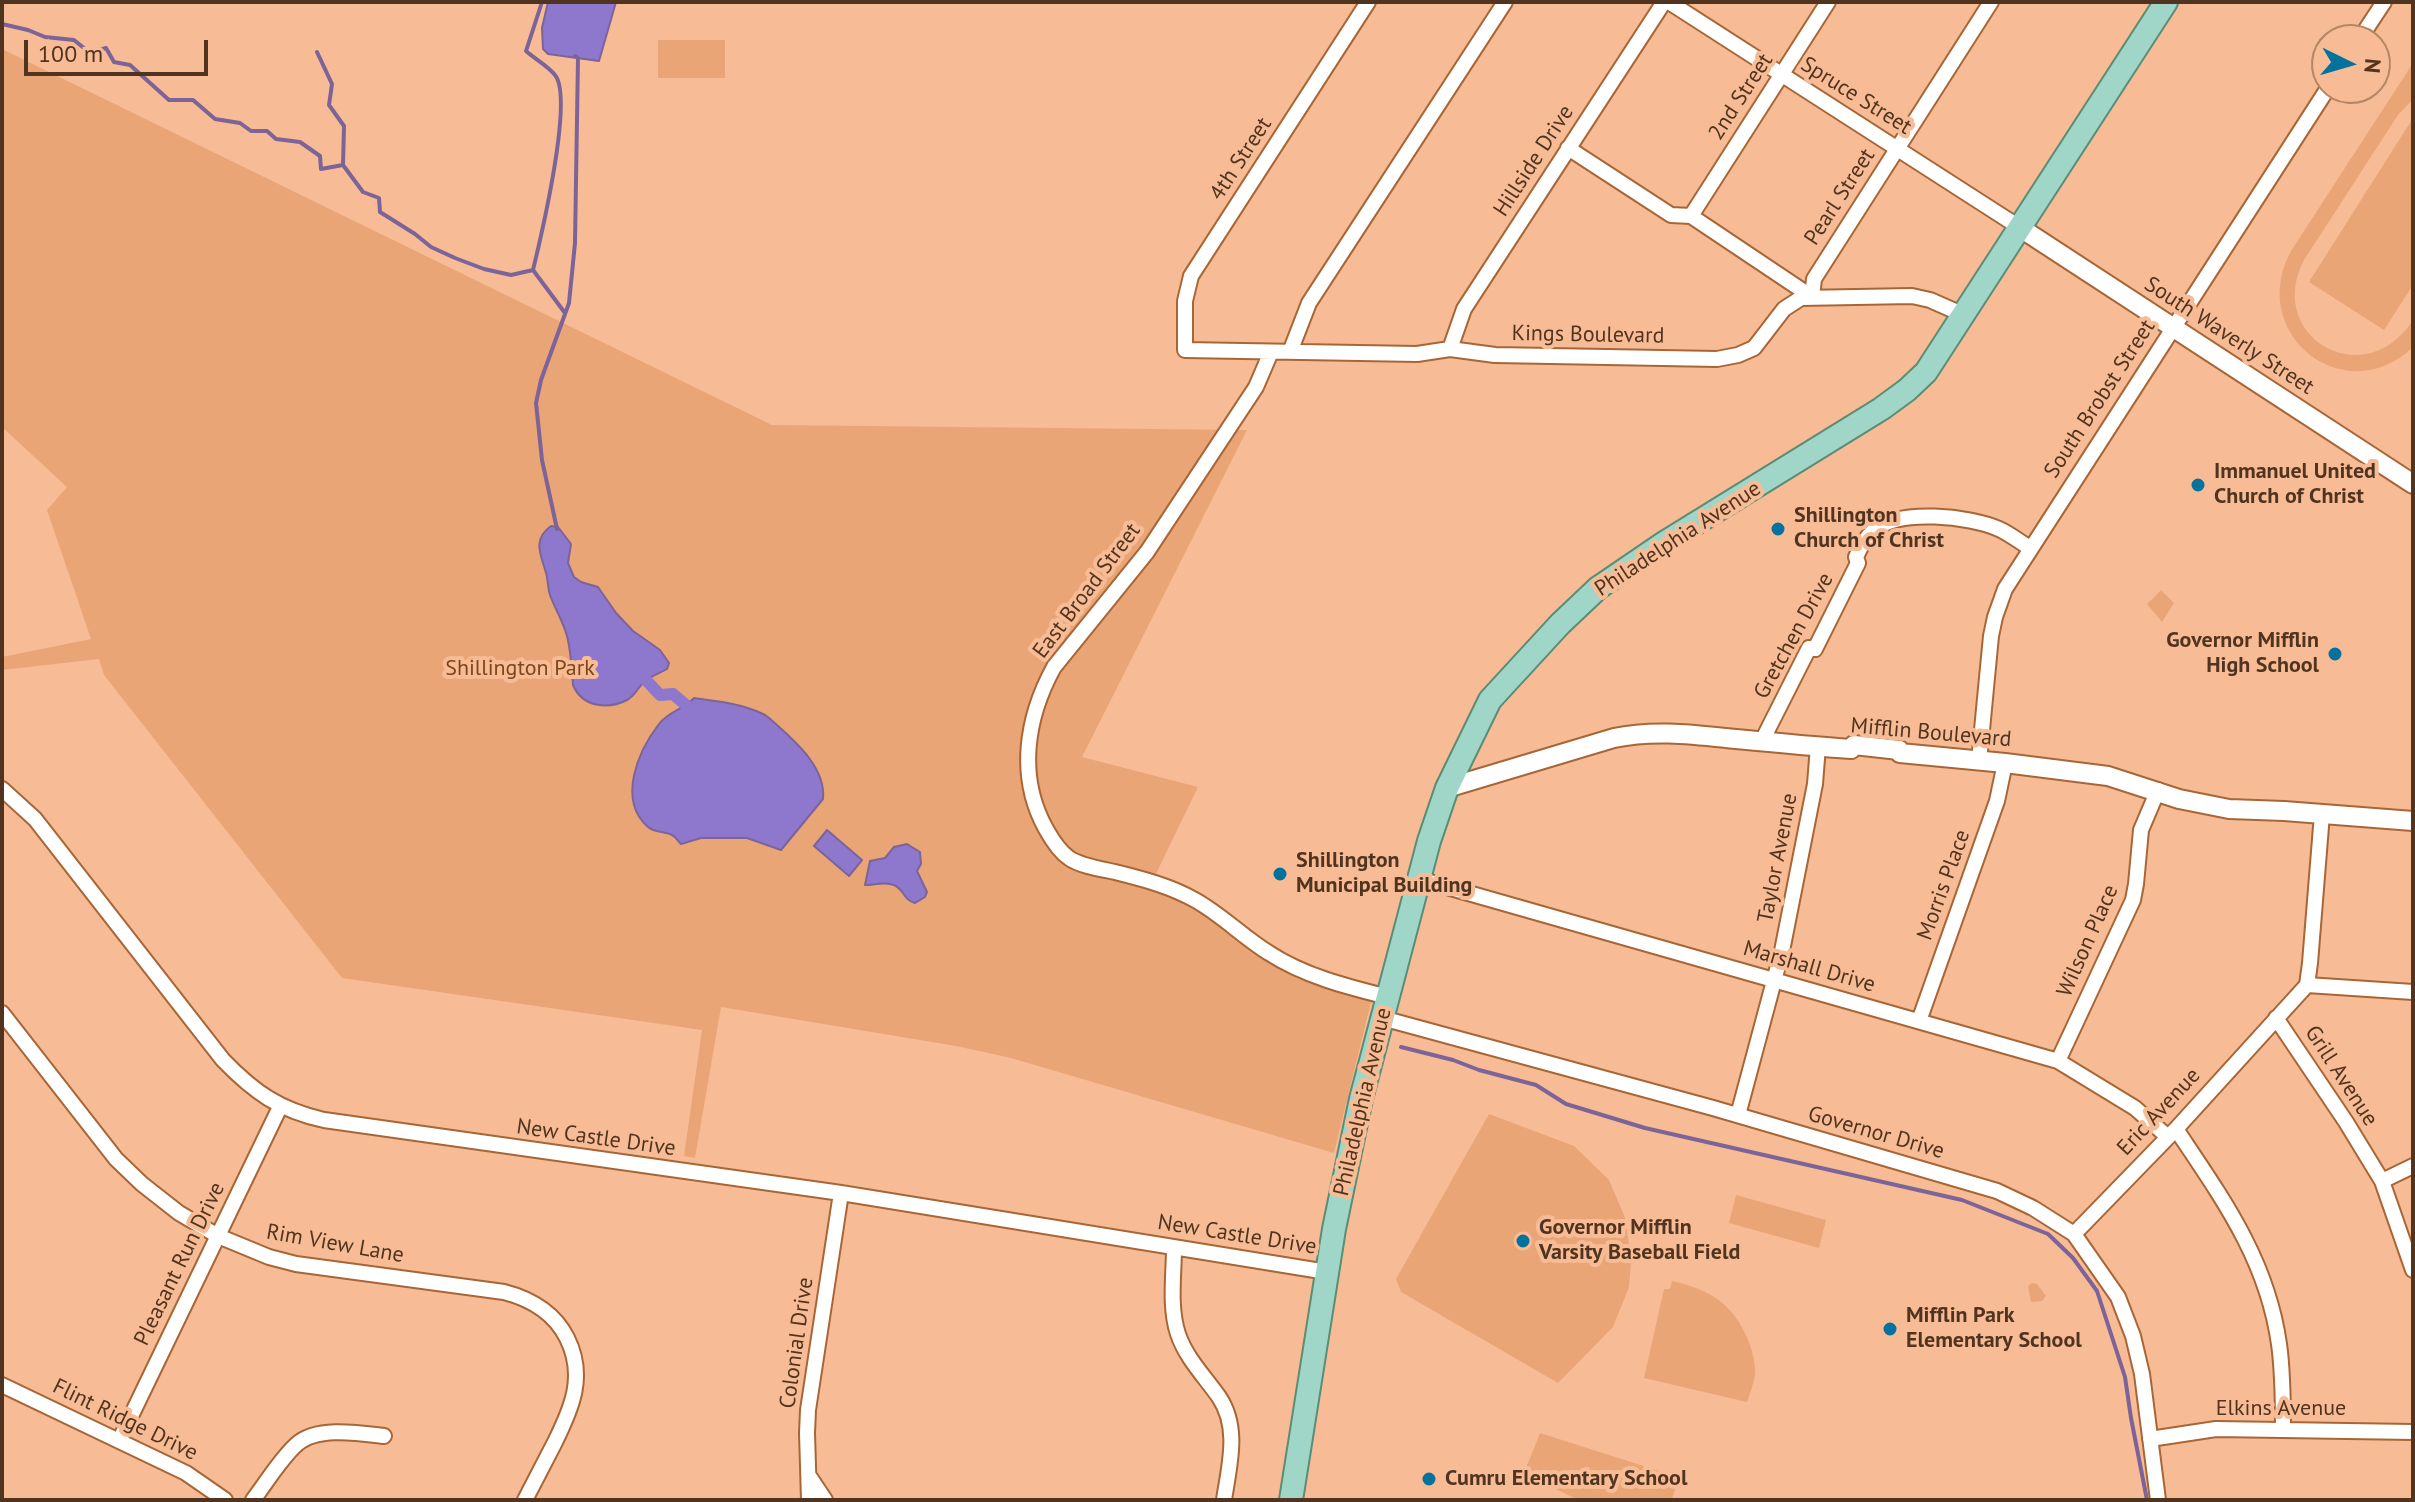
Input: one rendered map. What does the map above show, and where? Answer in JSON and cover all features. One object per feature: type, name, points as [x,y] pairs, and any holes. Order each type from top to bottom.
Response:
[{"type":"main road","name":"Philadelphia Avenue","points":[[1291,1500],[1327,1272],[1354,1132],[1429,841],[1447,788],[1490,700],[1598,588],[1664,543],[1812,453],[1907,390],[1926,372],[2166,2]]},
{"type":"street","name":"4th Street","points":[[1185,350],[1185,301],[1191,276],[1368,2]]},
{"type":"street","points":[[1290,352],[1309,303],[1505,2]]},
{"type":"street","name":"Spruce Street","points":[[1666,2],[2019,227]]},
{"type":"street","name":"Hillside Drive","points":[[1450,349],[1464,309],[1666,2]]},
{"type":"street","name":"2nd Street","points":[[1691,216],[1828,2]]},
{"type":"street","name":"Pearl Street","points":[[1812,297],[1814,279],[1991,2]]},
{"type":"street","points":[[2370,24],[2384,2]]},
{"type":"street","name":"South Brobst Street","points":[[1979,761],[1995,617],[2005,589],[2318,104]]},
{"type":"street","points":[[1568,148],[1671,215],[1691,216],[1812,297],[1912,296],[1930,300],[1964,315]]},
{"type":"street","name":"South Waverly Street","points":[[2019,227],[2413,484]]},
{"type":"street","name":"Kings Boulevard","points":[[1185,350],[1417,354],[1450,349],[1495,355],[1726,359],[1754,348],[1791,302],[1812,297]]},
{"type":"street","name":"East Broad Street","points":[[1271,352],[1256,387],[1147,552],[1054,667],[1032,721],[1028,749],[1030,783],[1042,822],[1069,858],[1152,881],[1181,893],[1209,908],[1272,956],[1338,983],[1385,1008]]},
{"type":"street","name":"Gretchen Drive","points":[[1762,741],[1809,648],[1815,649],[1858,563],[1856,557],[1873,530],[1907,517],[1961,520],[1999,529],[2030,548]]},
{"type":"street","name":"Mifflin Boulevard","points":[[1447,788],[1630,735],[1668,733],[1851,749],[1854,745],[1899,750],[1900,753],[2108,776],[2179,799],[2229,809],[2413,821]]},
{"type":"street","name":"Taylor Avenue","points":[[1738,1115],[1774,980],[1815,784],[1818,746]]},
{"type":"street","name":"Morris Place","points":[[1919,1021],[1997,801],[2005,763]]},
{"type":"street","name":"New Castle Drive","points":[[2,789],[35,819],[223,1060],[248,1085],[280,1107],[324,1120],[841,1193],[1327,1272]]},
{"type":"street","name":"Wilson Place","points":[[2058,1061],[2133,900],[2141,830],[2158,790]]},
{"type":"street","points":[[2322,814],[2307,985],[2413,992]]},
{"type":"street","name":"Marshall Drive","points":[[1419,879],[2058,1061],[2135,1108],[2172,1133],[2227,1205],[2248,1242],[2275,1318],[2282,1374],[2283,1430]]},
{"type":"street","name":"Grill Avenue","points":[[2307,985],[2276,1018],[2382,1181],[2413,1270]]},
{"type":"street","name":"Governor Drive","points":[[1385,1008],[1997,1191],[2033,1208],[2074,1234],[2109,1281],[2127,1317],[2142,1374],[2158,1500]]},
{"type":"street","name":"Rim View Lane","points":[[3,1016],[116,1159],[161,1200],[218,1236],[269,1257],[296,1264],[504,1292],[530,1300],[559,1322],[574,1354],[577,1390],[567,1420],[525,1500]]},
{"type":"street","name":"Eric Avenue","points":[[2074,1234],[2172,1133],[2276,1018]]},
{"type":"street","name":"Pleasant Run Drive","points":[[119,1441],[280,1107]]},
{"type":"street","points":[[2382,1181],[2413,1166]]},
{"type":"street","name":"Colonial Drive","points":[[809,1500],[807,1433],[811,1380],[841,1193]]},
{"type":"street","points":[[1174,1247],[1173,1307],[1176,1330],[1185,1350],[1222,1402],[1230,1422],[1232,1444],[1224,1500]]},
{"type":"street","name":"Flint Ridge Drive","points":[[2,1385],[186,1473],[225,1500]]},
{"type":"street","name":"Elkins Avenue","points":[[2150,1439],[2216,1429],[2413,1432]]},
{"type":"street","points":[[253,1500],[297,1443],[336,1432],[384,1436]]},
{"type":"street","points":[[809,1476],[825,1500]]},
{"type":"green space","points":[[658,40],[725,40],[725,78],[658,78]]},
{"type":"green space","name":"Shillington Park","points":[[2,49],[772,425],[1247,430],[1082,757],[1198,787],[1152,882],[1182,895],[1260,947],[1373,994],[1334,1153],[1011,1058],[721,1007],[695,1158],[684,1156],[702,1030],[342,978],[104,675],[99,659],[2,670],[2,657],[91,639],[47,510],[67,487],[2,427]]},
{"type":"green space","points":[[2413,63],[2413,99],[2398,115],[2304,260],[2295,288],[2297,312],[2308,333],[2326,347],[2347,354],[2370,353],[2393,342],[2413,320],[2413,347],[2386,365],[2359,371],[2333,367],[2310,354],[2292,335],[2282,310],[2281,282],[2291,251],[2386,104],[2391,104],[2391,97]]},
{"type":"green space","points":[[2413,118],[2413,285],[2384,330],[2309,282]]},
{"type":"green space","points":[[2161,590],[2174,603],[2162,622],[2147,604]]},
{"type":"green space","name":"Governor Mifflin Varsity Baseball Field","points":[[1489,1114],[1574,1146],[1609,1180],[1626,1220],[1631,1262],[1629,1287],[1613,1327],[1558,1383],[1401,1292],[1396,1279]]},
{"type":"green space","points":[[1736,1195],[1826,1220],[1819,1248],[1729,1223]]},
{"type":"green space","points":[[1672,1281],[1719,1300],[1742,1327],[1755,1367],[1747,1402],[1644,1378],[1664,1289],[1670,1289]]},
{"type":"green space","points":[[2037,1284],[2046,1296],[2042,1301],[2031,1302],[2028,1286]]},
{"type":"green space","points":[[1540,1433],[1678,1477],[1672,1500],[1578,1500],[1524,1473]]},
{"type":"shaded area","points":[[548,2],[616,2],[599,61],[548,54],[543,49],[542,28]]},
{"type":"shaded area","points":[[551,526],[558,527],[571,544],[568,563],[574,577],[598,587],[616,613],[633,631],[660,650],[669,663],[667,669],[647,679],[630,698],[620,703],[604,705],[589,702],[573,685],[567,636],[550,595],[539,544]]},
{"type":"shaded area","points":[[694,698],[738,705],[765,715],[794,741],[815,767],[823,788],[823,799],[781,850],[747,838],[701,838],[681,844],[672,835],[648,827],[639,816],[632,790],[644,748],[663,720]]},
{"type":"shaded area","points":[[827,830],[862,860],[849,876],[814,846]]},
{"type":"shaded area","points":[[907,844],[920,852],[921,864],[917,871],[927,892],[915,903],[891,884],[865,885],[870,861],[885,858],[894,847]]},
{"type":"waterway","points":[[542,2],[526,51],[555,75],[560,89],[561,111],[554,169],[533,270],[565,313]]},
{"type":"waterway","points":[[2,24],[45,37],[74,40],[90,53],[106,48],[114,62],[130,65],[169,100],[193,100],[215,119],[240,123],[251,131],[267,131],[276,139],[300,142],[320,156],[321,169],[343,165]]},
{"type":"waterway","points":[[317,52],[332,84],[329,105],[344,126],[343,165],[363,192],[379,198],[380,212],[431,247],[484,269],[511,275],[533,270]]},
{"type":"waterway","points":[[557,529],[542,460],[536,403],[541,380],[569,303],[575,243],[578,58],[575,56]]},
{"type":"waterway","points":[[646,680],[660,695],[673,694],[687,706]]},
{"type":"waterway","points":[[1401,1047],[1536,1085],[1566,1104],[1645,1128],[1962,1200],[2048,1234],[2073,1258],[2097,1291],[2125,1377],[2147,1500]]},
{"type":"place","name":"Immanuel United Church of Christ","points":[[2198,485]]},
{"type":"place","name":"Shillington Church of Christ","points":[[1778,529]]},
{"type":"place","name":"Governor Mifflin High School","points":[[2335,654]]},
{"type":"place","name":"Shillington Municipal Building","points":[[1280,874]]},
{"type":"place","name":"Governor Mifflin Varsity Baseball Field","points":[[1523,1241]]},
{"type":"place","name":"Mifflin Park Elementary School","points":[[1890,1329]]},
{"type":"place","name":"Cumru Elementary School","points":[[1429,1479]]}]
